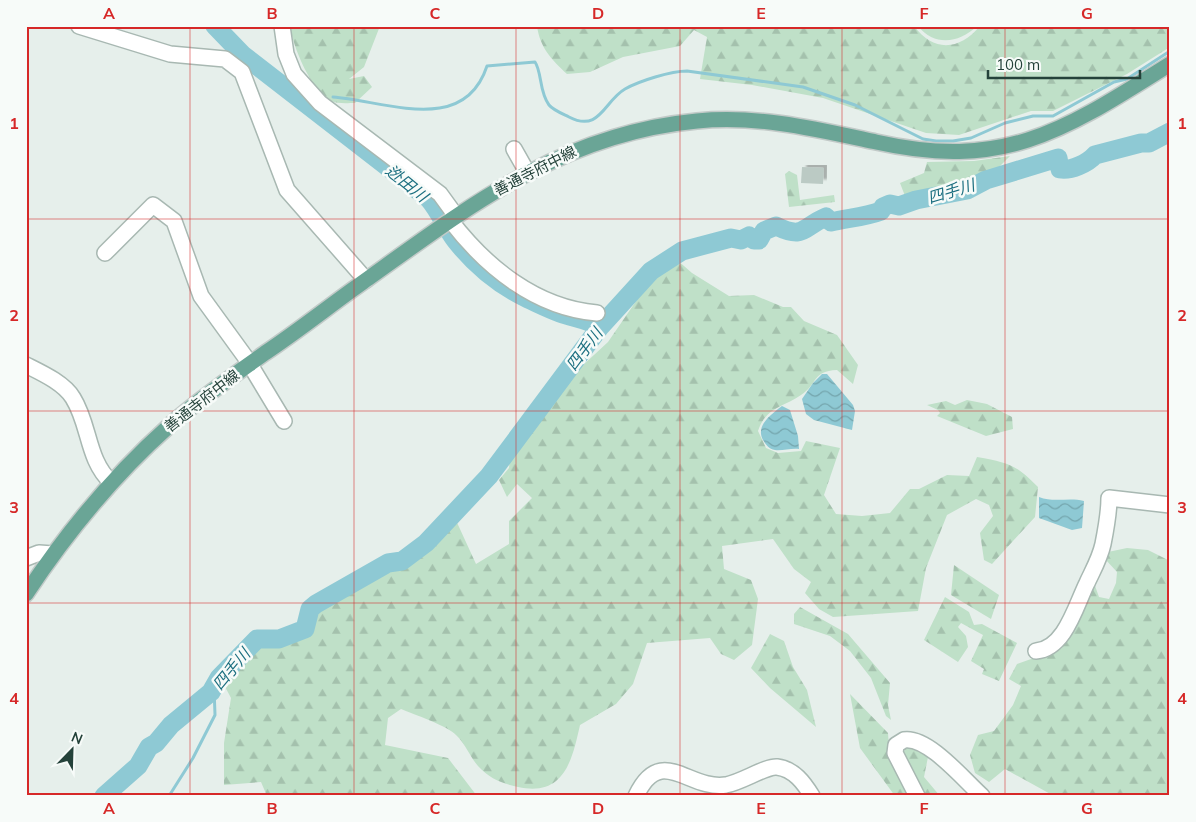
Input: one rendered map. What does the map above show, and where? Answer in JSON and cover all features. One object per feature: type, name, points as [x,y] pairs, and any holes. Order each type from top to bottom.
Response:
[{"type":"main road","name":"善通寺府中線","points":[[26,594],[53,554],[111,482],[186,412],[449,221],[527,172],[576,149],[610,138],[669,124],[698,120],[732,119],[790,123],[876,142],[924,150],[960,152],[996,148],[1030,140],[1079,120],[1170,64]]},
{"type":"street","points":[[79,26],[170,54],[225,60],[242,72],[287,190],[366,280]]},
{"type":"street","points":[[282,26],[286,54],[294,74],[320,102],[440,194],[449,221],[468,243],[504,277],[550,302],[578,312],[597,313]]},
{"type":"street","points":[[514,149],[527,172]]},
{"type":"street","points":[[105,252],[153,205],[174,220],[201,296],[250,364],[284,422]]},
{"type":"street","points":[[26,365],[49,377],[72,397],[83,419],[94,460],[111,482]]},
{"type":"street","points":[[1036,651],[1050,647],[1062,634],[1097,566],[1103,544],[1109,498],[1170,505]]},
{"type":"street","points":[[26,558],[39,553],[53,554]]},
{"type":"street","points":[[917,796],[895,753],[896,746],[904,740],[920,743],[936,753],[982,796]]},
{"type":"street","points":[[636,796],[648,778],[656,771],[665,769],[701,782],[725,785],[748,779],[768,769],[778,767],[796,776],[812,796]]},
{"type":"green space","points":[[290,26],[380,26],[364,67],[349,79],[364,76],[372,87],[355,103],[333,102],[324,96],[304,68]]},
{"type":"green space","points":[[537,26],[914,26],[930,41],[947,45],[956,44],[964,40],[980,26],[1170,26],[1170,47],[1127,74],[1053,111],[1031,111],[959,135],[926,133],[823,98],[752,85],[700,79],[707,37],[694,30],[680,46],[623,57],[590,72],[567,74],[556,64],[544,47]]},
{"type":"green space","points":[[918,26],[977,26],[970,32],[955,39],[939,40],[925,33]]},
{"type":"green space","points":[[1010,156],[995,171],[960,184],[905,196],[900,183],[924,173],[927,162],[974,161]]},
{"type":"green space","points":[[789,171],[797,175],[800,200],[834,195],[835,202],[789,207],[785,174]]},
{"type":"green space","points":[[676,259],[692,273],[729,296],[754,295],[783,307],[791,307],[804,321],[837,335],[858,365],[853,384],[837,370],[819,375],[801,395],[771,412],[761,423],[758,431],[766,448],[778,453],[801,451],[806,441],[840,448],[824,495],[836,514],[862,516],[890,513],[910,489],[919,489],[947,475],[969,476],[977,457],[1011,466],[1023,473],[1038,487],[1035,517],[992,564],[984,560],[980,533],[993,516],[989,505],[976,499],[947,515],[926,568],[918,611],[833,617],[819,609],[805,593],[811,582],[794,569],[773,539],[722,546],[724,569],[751,580],[758,599],[752,645],[734,660],[721,654],[710,638],[647,643],[633,684],[616,704],[580,725],[569,763],[556,781],[546,787],[534,789],[518,787],[496,780],[478,766],[462,742],[452,732],[438,724],[401,709],[388,718],[385,745],[448,758],[477,796],[267,796],[261,782],[224,785],[224,743],[231,698],[222,681],[257,645],[279,644],[310,632],[315,610],[390,568],[405,566],[439,538],[454,516],[476,564],[509,544],[509,521],[532,498],[517,484],[507,497],[499,480],[509,468],[510,457],[581,367],[608,342],[654,275]]},
{"type":"green space","points":[[967,400],[987,404],[1012,417],[1013,429],[986,436],[937,416],[940,413],[938,410],[927,405],[946,401],[955,405]]},
{"type":"green space","points":[[1127,548],[1148,550],[1168,560],[1170,584],[1170,796],[1054,796],[1005,769],[989,782],[975,773],[970,755],[978,735],[994,731],[1013,705],[1021,686],[1009,679],[1017,664],[1062,648],[1094,583],[1099,597],[1109,599],[1116,583],[1117,572],[1105,559],[1108,552]]},
{"type":"green space","points":[[954,565],[999,595],[991,619],[951,595]]},
{"type":"green space","points":[[945,597],[969,612],[974,625],[982,624],[1017,643],[999,681],[982,674],[984,669],[971,661],[983,635],[961,623],[958,627],[966,636],[968,647],[958,662],[924,640]]},
{"type":"green space","points":[[800,607],[848,634],[890,683],[888,705],[891,720],[886,716],[871,678],[850,651],[830,636],[794,624],[794,614]]},
{"type":"green space","points":[[770,634],[784,641],[793,667],[807,690],[816,727],[770,688],[751,668]]},
{"type":"green space","points":[[850,694],[888,733],[890,760],[911,796],[895,796],[860,748]]},
{"type":"green space","points":[[907,746],[916,747],[928,757],[924,777],[940,796],[924,796],[903,753]]},
{"type":"water","points":[[822,374],[827,374],[853,405],[855,411],[852,430],[814,420],[806,414],[802,399]]},
{"type":"water","points":[[782,406],[790,410],[798,436],[799,449],[773,449],[768,446],[761,435],[761,429],[766,420]]},
{"type":"water","points":[[1039,497],[1050,500],[1084,501],[1082,528],[1072,530],[1039,518]]},
{"type":"building","points":[[802,167],[824,168],[823,184],[801,183]]},
{"type":"waterway","name":"迯田川","points":[[215,26],[243,55],[429,199],[456,241],[489,274],[508,288],[528,299],[565,315],[585,320],[600,327]]},
{"type":"waterway","points":[[333,97],[399,107],[442,108],[461,101],[476,88],[487,66],[535,62],[549,105],[569,117],[579,121],[588,121],[601,114],[618,94],[625,89],[664,75],[687,71],[803,87],[855,105],[923,139],[953,141],[971,138],[1005,123],[1033,116],[1053,116],[1114,82],[1127,79],[1170,51]]},
{"type":"waterway","name":"四手川","points":[[104,796],[138,766],[149,747],[156,743],[171,725],[211,692],[219,678],[257,639],[279,639],[305,629],[310,609],[316,604],[388,563],[402,561],[426,543],[489,476],[600,327],[651,271],[682,251],[731,238],[741,240],[749,236],[754,240],[759,240],[764,231],[776,226],[798,232],[826,217],[831,222],[869,215],[881,211],[883,207],[890,204],[899,206],[916,200],[967,190],[986,180],[1058,158],[1060,169],[1074,168],[1095,155],[1141,143],[1149,143],[1170,132]]},
{"type":"waterway","points":[[169,796],[193,758],[215,715],[214,687]]}]
